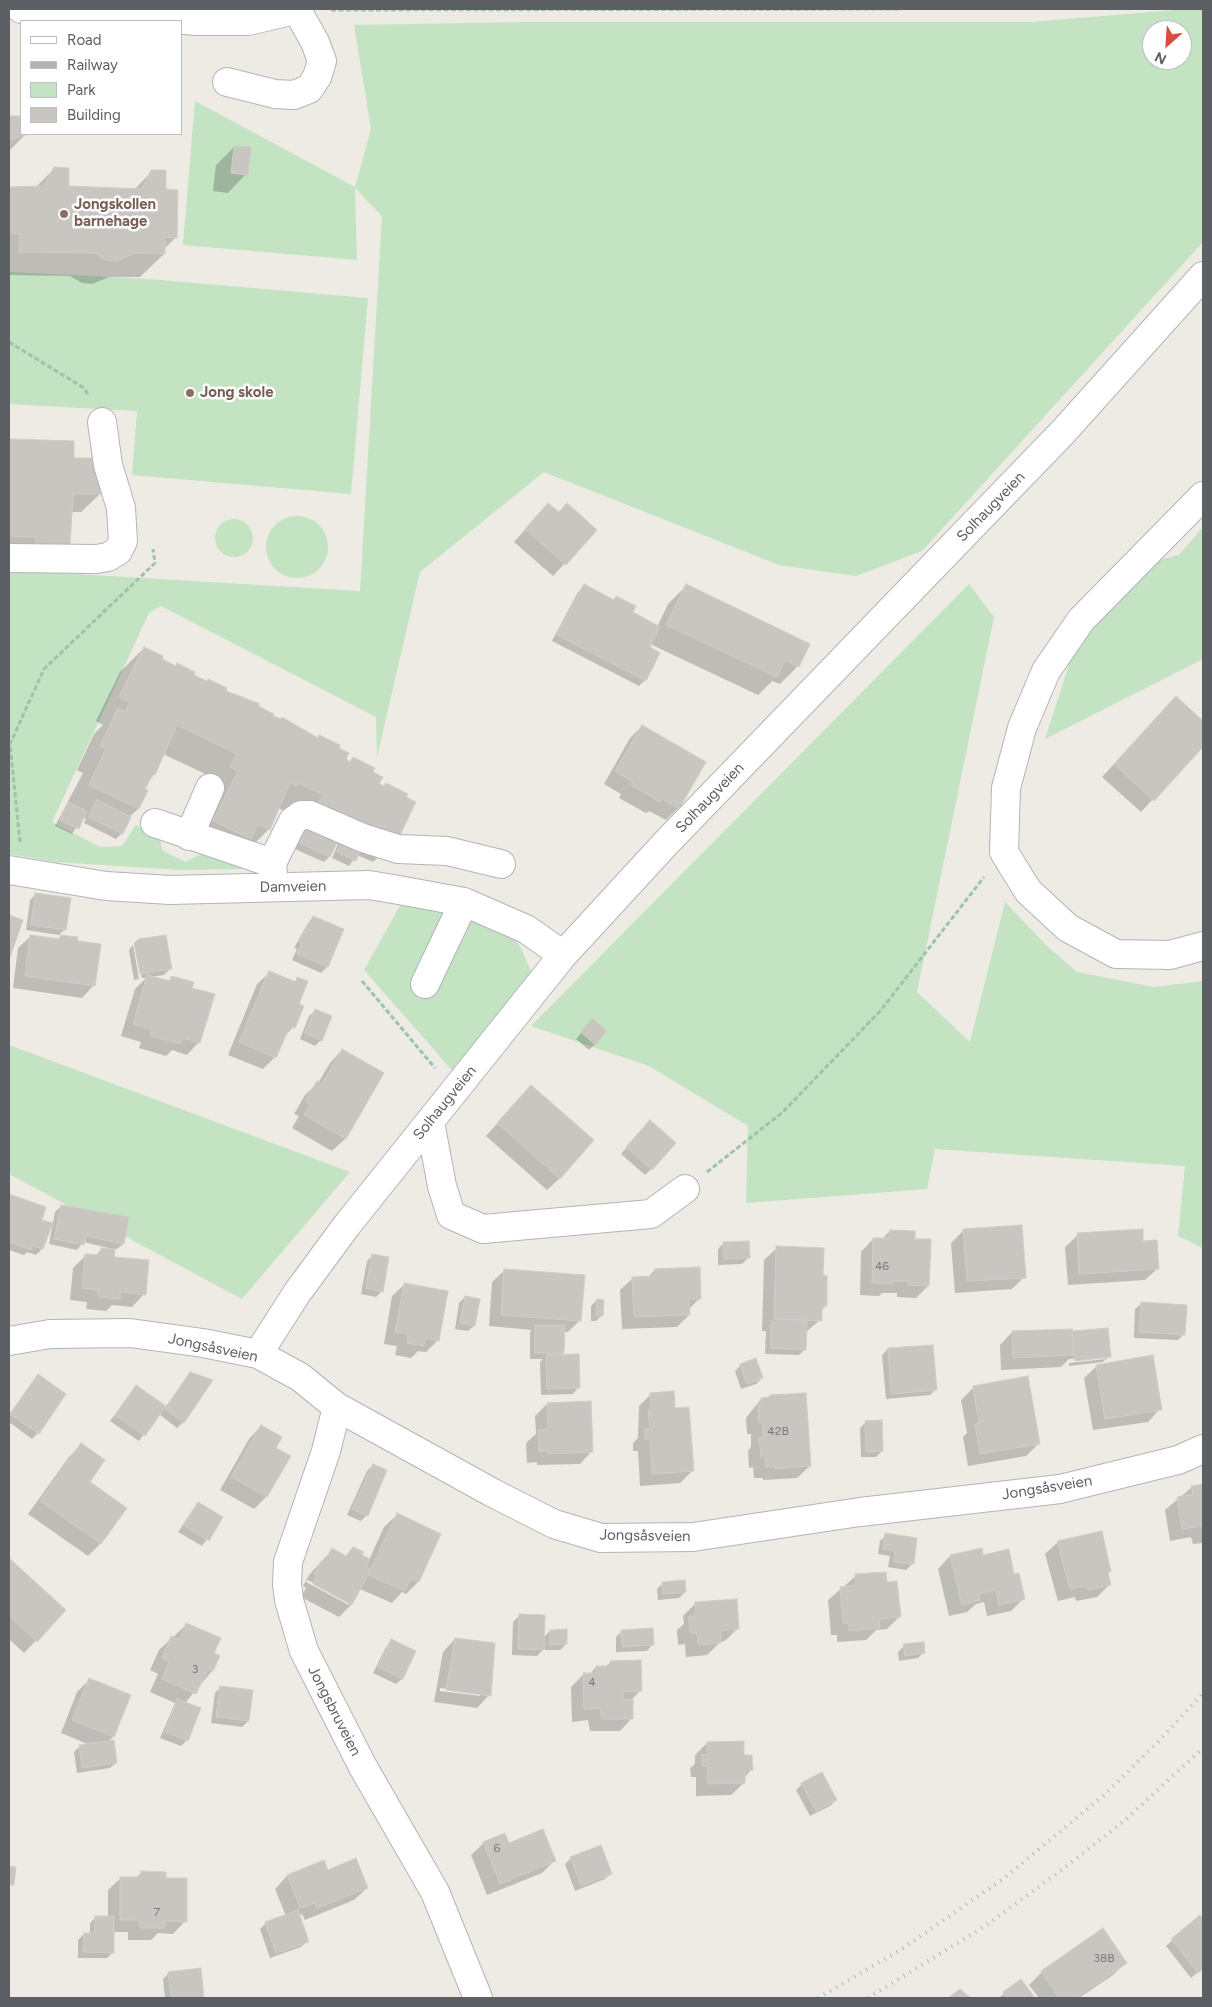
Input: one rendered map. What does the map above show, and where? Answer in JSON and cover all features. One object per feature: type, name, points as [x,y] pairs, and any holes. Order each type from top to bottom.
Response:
[{"type":"street","points":[[21,9],[215,21],[248,21],[298,10],[316,42],[322,61],[317,77],[309,90],[294,95],[274,94],[227,82]]},
{"type":"street","name":"Solhaugveien","points":[[258,1354],[297,1293],[347,1225],[563,955],[674,835],[1064,432],[1203,276]]},
{"type":"street","points":[[9,558],[96,559],[108,556],[118,550],[123,541],[121,508],[108,465],[102,422]]},
{"type":"street","points":[[1203,496],[1082,620],[1046,671],[1022,728],[1006,788],[1004,852],[1028,891],[1068,928],[1116,954],[1170,955],[1203,946]]},
{"type":"street","points":[[189,836],[210,788]]},
{"type":"street","points":[[155,823],[189,836],[273,875],[293,821],[301,815],[310,815],[363,838],[398,849],[447,851],[501,864]]},
{"type":"street","name":"Damveien","points":[[16,871],[106,886],[161,889],[273,875],[368,885],[464,902],[526,929],[563,955]]},
{"type":"street","points":[[425,984],[464,902]]},
{"type":"street","points":[[430,1122],[442,1186],[451,1214],[483,1229],[651,1214],[685,1189]]},
{"type":"street","name":"Jongsåsveien","points":[[9,1341],[50,1334],[130,1333],[203,1343],[258,1354],[300,1377],[337,1407],[493,1494],[554,1524],[601,1538],[693,1537],[860,1512],[1060,1488],[1178,1460],[1203,1449]]},
{"type":"street","name":"Jongsbruveien","points":[[337,1407],[326,1451],[288,1562],[286,1584],[289,1600],[304,1650],[362,1767],[435,1892],[478,1998]]},
{"type":"path","points":[[298,10],[902,9]]},
{"type":"path","points":[[9,342],[84,388],[102,422]]},
{"type":"path","points":[[16,871],[10,744],[44,669],[155,563],[153,546]]},
{"type":"path","points":[[9,793],[14,799]]},
{"type":"path","points":[[685,1189],[783,1112],[881,1010],[1004,852]]},
{"type":"path","points":[[362,981],[455,1092]]},
{"type":"green space","points":[[1203,9],[1203,242],[922,551],[856,576],[779,565],[544,472],[420,572],[377,757],[376,717],[161,606],[149,613],[52,822],[100,847],[122,846],[136,825],[160,837],[162,850],[185,862],[205,852],[247,869],[181,870],[56,862],[9,854],[9,570],[360,591],[382,216],[355,188],[357,260],[183,245],[195,101],[355,187],[371,129],[354,25],[527,22],[1030,22]]},
{"type":"green space","points":[[9,272],[149,279],[368,298],[351,494],[132,475],[137,411],[9,404]]},
{"type":"green space","points":[[297,516],[314,521],[319,525],[323,530],[328,547],[323,564],[319,569],[314,573],[297,578],[280,573],[275,569],[271,564],[266,547],[271,530],[275,525],[280,521]]},
{"type":"green space","points":[[234,519],[241,520],[247,525],[252,531],[252,545],[247,551],[241,556],[234,557],[227,556],[221,551],[216,545],[215,538],[216,531],[221,525],[227,520]]},
{"type":"green space","points":[[1203,527],[1203,659],[1045,739],[1077,640],[1138,565],[1179,555]]},
{"type":"green space","points":[[969,584],[994,617],[917,992],[970,1042],[1005,902],[1047,946],[1077,972],[1154,987],[1203,981],[1203,1248],[1178,1236],[1185,1166],[935,1149],[927,1189],[746,1203],[748,1126],[649,1066],[531,1026]]},
{"type":"green space","points":[[402,902],[474,919],[518,942],[532,973],[452,1070],[364,970]]},
{"type":"green space","points":[[9,1045],[350,1172],[242,1299],[9,1174]]},
{"type":"building","points":[[9,116],[20,116],[20,135],[24,135],[9,141]]},
{"type":"building","points":[[234,146],[251,147],[248,175],[231,173]]},
{"type":"building","points":[[54,167],[69,168],[69,186],[142,189],[151,170],[166,170],[166,189],[178,190],[177,238],[165,237],[165,254],[134,253],[117,261],[106,260],[95,253],[19,252],[20,234],[9,233],[9,187],[44,186]]},
{"type":"building","points":[[9,439],[74,441],[74,458],[102,458],[101,494],[73,494],[70,546],[36,546],[36,537],[9,536]]},
{"type":"building","points":[[548,503],[559,512],[567,503],[597,530],[566,565],[525,529]]},
{"type":"building","points":[[584,584],[614,600],[616,596],[636,606],[633,612],[660,627],[650,647],[660,653],[646,681],[557,635]]},
{"type":"building","points":[[686,584],[810,644],[799,667],[785,660],[777,677],[666,625]]},
{"type":"building","points":[[144,647],[163,656],[162,659],[176,666],[177,663],[195,672],[194,675],[227,688],[226,691],[260,704],[258,706],[274,714],[273,716],[281,719],[282,717],[318,738],[319,735],[340,745],[339,748],[349,753],[346,759],[350,762],[353,757],[375,768],[373,772],[383,777],[379,784],[384,786],[386,783],[408,794],[406,797],[416,802],[398,839],[369,825],[368,828],[357,823],[358,820],[332,807],[330,810],[318,804],[323,795],[299,783],[297,786],[290,782],[270,830],[258,824],[251,839],[213,821],[238,771],[230,767],[237,754],[177,725],[155,775],[153,774],[145,789],[148,790],[139,809],[89,785],[106,749],[100,746],[118,708],[125,712],[130,702],[119,697]]},
{"type":"building","points":[[1176,696],[1203,721],[1203,747],[1154,801],[1114,764]]},
{"type":"building","points":[[642,725],[706,762],[679,809],[662,799],[660,802],[631,785],[633,782],[615,771]]},
{"type":"building","points":[[97,800],[131,817],[123,834],[88,817]]},
{"type":"building","points":[[68,802],[87,811],[79,829],[60,820]]},
{"type":"building","points":[[308,826],[338,841],[330,857],[300,843]]},
{"type":"building","points":[[345,835],[363,844],[356,861],[337,852]]},
{"type":"building","points":[[35,893],[71,898],[66,930],[31,925]]},
{"type":"building","points":[[9,915],[23,920],[10,957],[9,957]]},
{"type":"building","points":[[313,916],[344,929],[328,967],[297,954],[302,943],[299,942]]},
{"type":"building","points":[[30,935],[60,939],[60,935],[78,937],[77,941],[101,944],[95,986],[25,976]]},
{"type":"building","points":[[166,935],[172,969],[140,974],[134,943],[139,939]]},
{"type":"building","points":[[269,971],[296,982],[297,977],[308,981],[299,1004],[304,1006],[295,1028],[290,1026],[276,1058],[239,1042]]},
{"type":"building","points":[[147,975],[170,981],[171,976],[194,982],[192,988],[215,994],[200,1043],[182,1038],[180,1044],[150,1036],[152,1030],[133,1024]]},
{"type":"building","points":[[315,1009],[332,1016],[322,1041],[305,1033]]},
{"type":"building","points":[[592,1018],[607,1031],[595,1045],[581,1032]]},
{"type":"building","points":[[342,1049],[384,1073],[346,1139],[304,1115],[310,1104],[305,1101],[317,1081],[322,1084]]},
{"type":"building","points":[[531,1085],[594,1140],[560,1179],[497,1123]]},
{"type":"building","points":[[650,1120],[676,1143],[652,1170],[626,1147]]},
{"type":"building","points":[[9,1194],[46,1207],[42,1220],[53,1223],[43,1249],[32,1246],[31,1250],[9,1242]]},
{"type":"building","points":[[61,1205],[129,1217],[124,1244],[86,1236],[84,1245],[54,1239]]},
{"type":"building","points":[[1022,1225],[1026,1278],[967,1281],[963,1229]]},
{"type":"building","points":[[1143,1229],[1143,1241],[1157,1240],[1159,1269],[1079,1274],[1077,1233]]},
{"type":"building","points":[[890,1230],[915,1231],[915,1239],[931,1239],[929,1286],[908,1285],[909,1281],[893,1281],[893,1284],[872,1283],[873,1238],[889,1238]]},
{"type":"building","points":[[749,1241],[750,1258],[724,1259],[723,1242]]},
{"type":"building","points":[[776,1246],[824,1248],[823,1275],[827,1276],[827,1306],[822,1306],[822,1321],[774,1319]]},
{"type":"building","points":[[101,1248],[115,1249],[114,1257],[149,1260],[146,1295],[120,1292],[120,1299],[98,1297],[98,1290],[82,1288],[85,1254],[101,1255]]},
{"type":"building","points":[[372,1254],[389,1257],[383,1292],[366,1288]]},
{"type":"building","points":[[700,1267],[701,1299],[689,1299],[690,1315],[634,1317],[632,1277],[655,1276],[654,1269]]},
{"type":"building","points":[[504,1269],[585,1275],[581,1321],[501,1315]]},
{"type":"building","points":[[404,1283],[448,1291],[439,1341],[426,1338],[424,1346],[407,1343],[408,1334],[395,1332]]},
{"type":"building","points":[[465,1296],[480,1299],[475,1326],[460,1323]]},
{"type":"building","points":[[597,1299],[604,1300],[603,1316],[596,1316]]},
{"type":"building","points":[[1141,1302],[1187,1305],[1185,1335],[1139,1332]]},
{"type":"building","points":[[778,1319],[807,1320],[806,1350],[771,1348],[771,1321],[777,1322]]},
{"type":"building","points":[[535,1325],[565,1325],[564,1353],[535,1353]]},
{"type":"building","points":[[1108,1328],[1111,1357],[1075,1361],[1072,1331]]},
{"type":"building","points":[[1072,1329],[1074,1355],[1013,1358],[1012,1331]]},
{"type":"building","points":[[933,1345],[937,1390],[891,1394],[888,1348]]},
{"type":"building","points":[[579,1354],[580,1388],[547,1389],[546,1355]]},
{"type":"building","points":[[1153,1355],[1162,1410],[1105,1419],[1096,1365]]},
{"type":"building","points":[[756,1358],[763,1378],[747,1384],[740,1364]]},
{"type":"building","points":[[190,1372],[213,1380],[184,1423],[165,1409]]},
{"type":"building","points":[[38,1374],[66,1394],[39,1434],[10,1414]]},
{"type":"building","points":[[1028,1376],[1040,1444],[980,1454],[975,1424],[979,1423],[973,1386]]},
{"type":"building","points":[[136,1385],[166,1406],[145,1436],[115,1415]]},
{"type":"building","points":[[674,1391],[675,1408],[689,1407],[694,1471],[652,1474],[650,1439],[645,1439],[645,1429],[650,1429],[648,1410],[651,1410],[650,1393]]},
{"type":"building","points":[[806,1393],[811,1466],[775,1469],[775,1466],[766,1467],[765,1456],[761,1456],[759,1438],[763,1437],[763,1422],[759,1423],[758,1404],[761,1404],[761,1398],[770,1397],[770,1395]]},
{"type":"building","points":[[591,1401],[593,1452],[548,1454],[548,1451],[539,1452],[538,1430],[548,1429],[547,1403]]},
{"type":"building","points":[[882,1420],[883,1451],[866,1452],[865,1421]]},
{"type":"building","points":[[261,1425],[282,1437],[276,1448],[291,1456],[267,1497],[231,1477]]},
{"type":"building","points":[[81,1443],[105,1460],[90,1482],[127,1508],[101,1544],[40,1501]]},
{"type":"building","points":[[373,1464],[387,1470],[368,1516],[352,1509]]},
{"type":"building","points":[[1203,1484],[1203,1526],[1182,1529],[1177,1497],[1193,1494],[1191,1486]]},
{"type":"building","points":[[198,1502],[223,1517],[209,1541],[183,1525]]},
{"type":"building","points":[[397,1513],[441,1534],[419,1582],[410,1579],[405,1591],[368,1575]]},
{"type":"building","points":[[1102,1531],[1111,1572],[1108,1572],[1111,1585],[1088,1590],[1087,1586],[1070,1589],[1057,1541]]},
{"type":"building","points":[[885,1533],[917,1538],[914,1564],[894,1562],[895,1551],[883,1549]]},
{"type":"building","points":[[353,1547],[364,1552],[362,1555],[370,1559],[366,1567],[371,1569],[352,1605],[313,1584],[317,1575],[314,1574],[321,1561],[324,1563],[332,1548],[346,1556]]},
{"type":"building","points":[[982,1548],[983,1555],[1009,1549],[1014,1574],[1019,1573],[1025,1599],[999,1605],[996,1590],[979,1594],[980,1600],[962,1605],[950,1555]]},
{"type":"building","points":[[9,1558],[66,1610],[37,1642],[9,1616]]},
{"type":"building","points":[[886,1572],[887,1582],[897,1581],[901,1617],[879,1619],[880,1628],[849,1631],[849,1623],[843,1623],[840,1587],[856,1585],[855,1574]]},
{"type":"building","points":[[685,1580],[686,1592],[663,1594],[662,1582]]},
{"type":"building","points":[[737,1599],[739,1629],[720,1631],[721,1643],[698,1645],[697,1633],[690,1633],[689,1616],[696,1616],[695,1602]]},
{"type":"building","points":[[519,1614],[545,1615],[544,1650],[518,1649]]},
{"type":"building","points":[[186,1623],[221,1638],[214,1653],[220,1656],[213,1671],[208,1669],[196,1694],[162,1679],[169,1662],[162,1658],[171,1636],[179,1640]]},
{"type":"building","points":[[653,1628],[654,1645],[622,1647],[621,1630]]},
{"type":"building","points":[[567,1629],[567,1644],[550,1645],[550,1630]]},
{"type":"building","points":[[455,1638],[495,1643],[491,1696],[446,1690]]},
{"type":"building","points":[[391,1639],[416,1651],[403,1679],[378,1667]]},
{"type":"building","points":[[924,1642],[925,1653],[905,1656],[903,1644]]},
{"type":"building","points":[[641,1660],[642,1691],[623,1692],[623,1700],[633,1699],[633,1719],[602,1719],[600,1708],[584,1710],[583,1673],[596,1673],[596,1666],[610,1666],[610,1661]]},
{"type":"building","points":[[89,1678],[131,1695],[114,1737],[72,1720]]},
{"type":"building","points":[[220,1686],[253,1690],[249,1721],[216,1717]]},
{"type":"building","points":[[177,1699],[201,1708],[188,1741],[165,1732]]},
{"type":"building","points":[[114,1740],[117,1763],[82,1768],[79,1745]]},
{"type":"building","points":[[744,1741],[744,1755],[752,1755],[753,1770],[745,1771],[745,1783],[708,1784],[707,1766],[702,1766],[702,1755],[707,1755],[707,1742]]},
{"type":"building","points":[[822,1772],[837,1800],[816,1811],[801,1783]]},
{"type":"building","points":[[543,1829],[556,1861],[500,1884],[483,1842],[505,1833],[509,1843]]},
{"type":"building","points":[[601,1845],[612,1874],[581,1886],[570,1857]]},
{"type":"building","points":[[356,1858],[368,1888],[317,1908],[315,1903],[300,1908],[287,1875],[324,1860],[328,1870]]},
{"type":"building","points":[[9,1866],[16,1867],[14,1885],[9,1885]]},
{"type":"building","points":[[141,1871],[166,1872],[166,1878],[187,1878],[187,1922],[165,1921],[165,1928],[140,1928],[140,1920],[120,1920],[120,1877],[141,1877]]},
{"type":"building","points":[[298,1910],[309,1942],[276,1953],[265,1922]]},
{"type":"building","points":[[1200,1915],[1203,1919],[1203,1969],[1198,1973],[1171,1939]]},
{"type":"building","points":[[95,1916],[114,1916],[114,1953],[83,1952],[84,1933],[95,1933]]},
{"type":"building","points":[[1103,1928],[1127,1963],[1076,1998],[1059,1998],[1041,1971]]},
{"type":"building","points":[[201,1968],[204,1998],[171,1998],[168,1972]]},
{"type":"building","points":[[1021,1979],[1035,1998],[1008,1998],[1003,1992]]},
{"type":"building","points":[[960,1989],[971,1998],[948,1998]]},
{"type":"railway","points":[[818,1998],[902,1949],[1003,1879],[1103,1796],[1159,1741],[1203,1693]]},
{"type":"railway","points":[[868,1998],[985,1926],[1055,1875],[1124,1821],[1203,1748]]},
{"type":"place","name":"Jongskollen barnehage","points":[[64,214]]},
{"type":"place","name":"Jong skole","points":[[190,393]]}]
